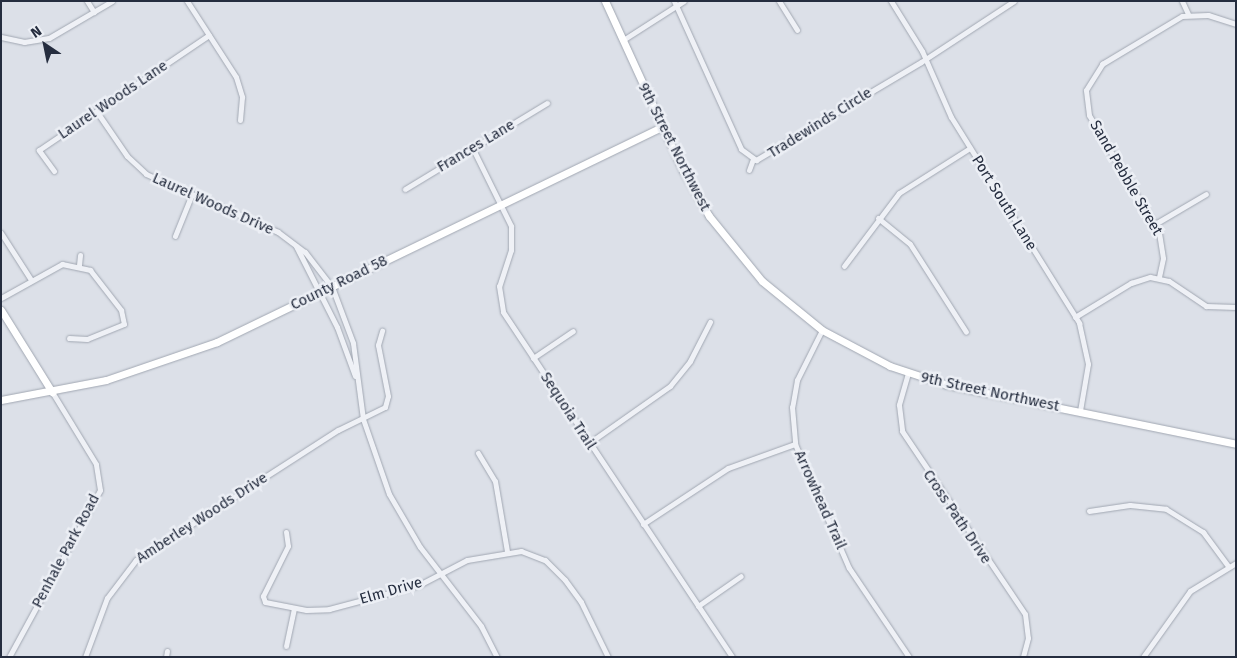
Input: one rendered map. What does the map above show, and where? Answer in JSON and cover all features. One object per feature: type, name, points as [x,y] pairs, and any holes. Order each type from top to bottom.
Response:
[{"type":"street","points":[[87,1],[94,12]]},
{"type":"street","points":[[1,37],[24,42],[49,38],[112,1]]},
{"type":"street","points":[[187,1],[236,77],[242,97],[240,120]]},
{"type":"street","name":"9th Street Northwest","points":[[605,1],[691,186],[727,242],[769,288],[822,330],[863,354],[908,373],[964,389],[1236,444]]},
{"type":"street","points":[[623,40],[676,3],[684,1]]},
{"type":"street","points":[[779,1],[797,30]]},
{"type":"street","name":"Port South Lane","points":[[892,1],[970,148],[1075,317],[1088,364],[1080,411]]},
{"type":"street","points":[[1182,1],[1188,14],[1208,15],[1236,24]]},
{"type":"street","name":"Tradewinds Circle","points":[[676,3],[741,150],[753,159],[767,156],[924,59],[1010,2]]},
{"type":"street","name":"Sand Pebble Street","points":[[1159,277],[1163,249],[1155,224],[1089,115],[1086,90],[1096,70],[1109,58],[1168,22],[1188,14]]},
{"type":"street","name":"Laurel Woods Lane","points":[[54,171],[39,150],[209,35]]},
{"type":"street","name":"Frances Lane","points":[[405,189],[547,103]]},
{"type":"street","name":"Laurel Woods Drive","points":[[97,112],[140,170],[264,225],[296,246],[332,287]]},
{"type":"street","name":"County Road 58","points":[[1,400],[52,392],[189,353],[332,287],[662,127]]},
{"type":"street","name":"Sequoia Trail","points":[[473,148],[503,204],[513,239],[499,286],[499,301],[533,358],[732,657]]},
{"type":"street","points":[[844,266],[878,218],[906,188],[970,148]]},
{"type":"street","points":[[749,170],[753,159]]},
{"type":"street","points":[[175,236],[192,194]]},
{"type":"street","points":[[1155,224],[1206,194]]},
{"type":"street","points":[[878,218],[910,244],[966,332]]},
{"type":"street","points":[[1,233],[31,280]]},
{"type":"street","name":"Laurel Woods Drive","points":[[296,246],[321,292],[355,376]]},
{"type":"street","points":[[79,265],[80,255]]},
{"type":"street","points":[[1,298],[62,264],[79,265],[102,280],[124,321],[115,330],[83,340],[69,338]]},
{"type":"street","points":[[1075,317],[1139,279],[1159,277],[1206,306],[1236,307]]},
{"type":"street","points":[[332,287],[353,343],[355,376],[363,419],[389,494],[440,574],[482,626],[497,657]]},
{"type":"street","points":[[1,310],[52,392]]},
{"type":"street","points":[[589,443],[670,386],[690,361],[710,322]]},
{"type":"street","name":"Arrowhead Trail","points":[[822,330],[797,380],[792,417],[795,444],[850,568],[909,657]]},
{"type":"street","name":"Amberley Woods Drive","points":[[85,657],[110,591],[136,560],[338,430],[385,407],[388,396],[378,344],[382,331]]},
{"type":"street","points":[[533,358],[573,331]]},
{"type":"street","name":"Cross Path Drive","points":[[908,373],[899,406],[902,430],[1025,614],[1028,638],[1023,657]]},
{"type":"street","name":"Penhale Park Road","points":[[9,657],[100,490],[96,464],[52,392]]},
{"type":"street","points":[[643,524],[728,468],[795,444]]},
{"type":"street","points":[[478,453],[494,481],[506,551]]},
{"type":"street","points":[[1089,511],[1130,505],[1166,509],[1203,532],[1228,566]]},
{"type":"street","name":"Elm Drive","points":[[286,532],[288,546],[262,599],[294,609],[329,609],[419,585],[460,563],[506,551],[530,554],[548,562],[576,594],[608,657]]},
{"type":"street","points":[[1142,657],[1183,598],[1228,566],[1236,563]]},
{"type":"street","points":[[698,606],[741,576]]},
{"type":"street","points":[[286,646],[294,609]]}]
